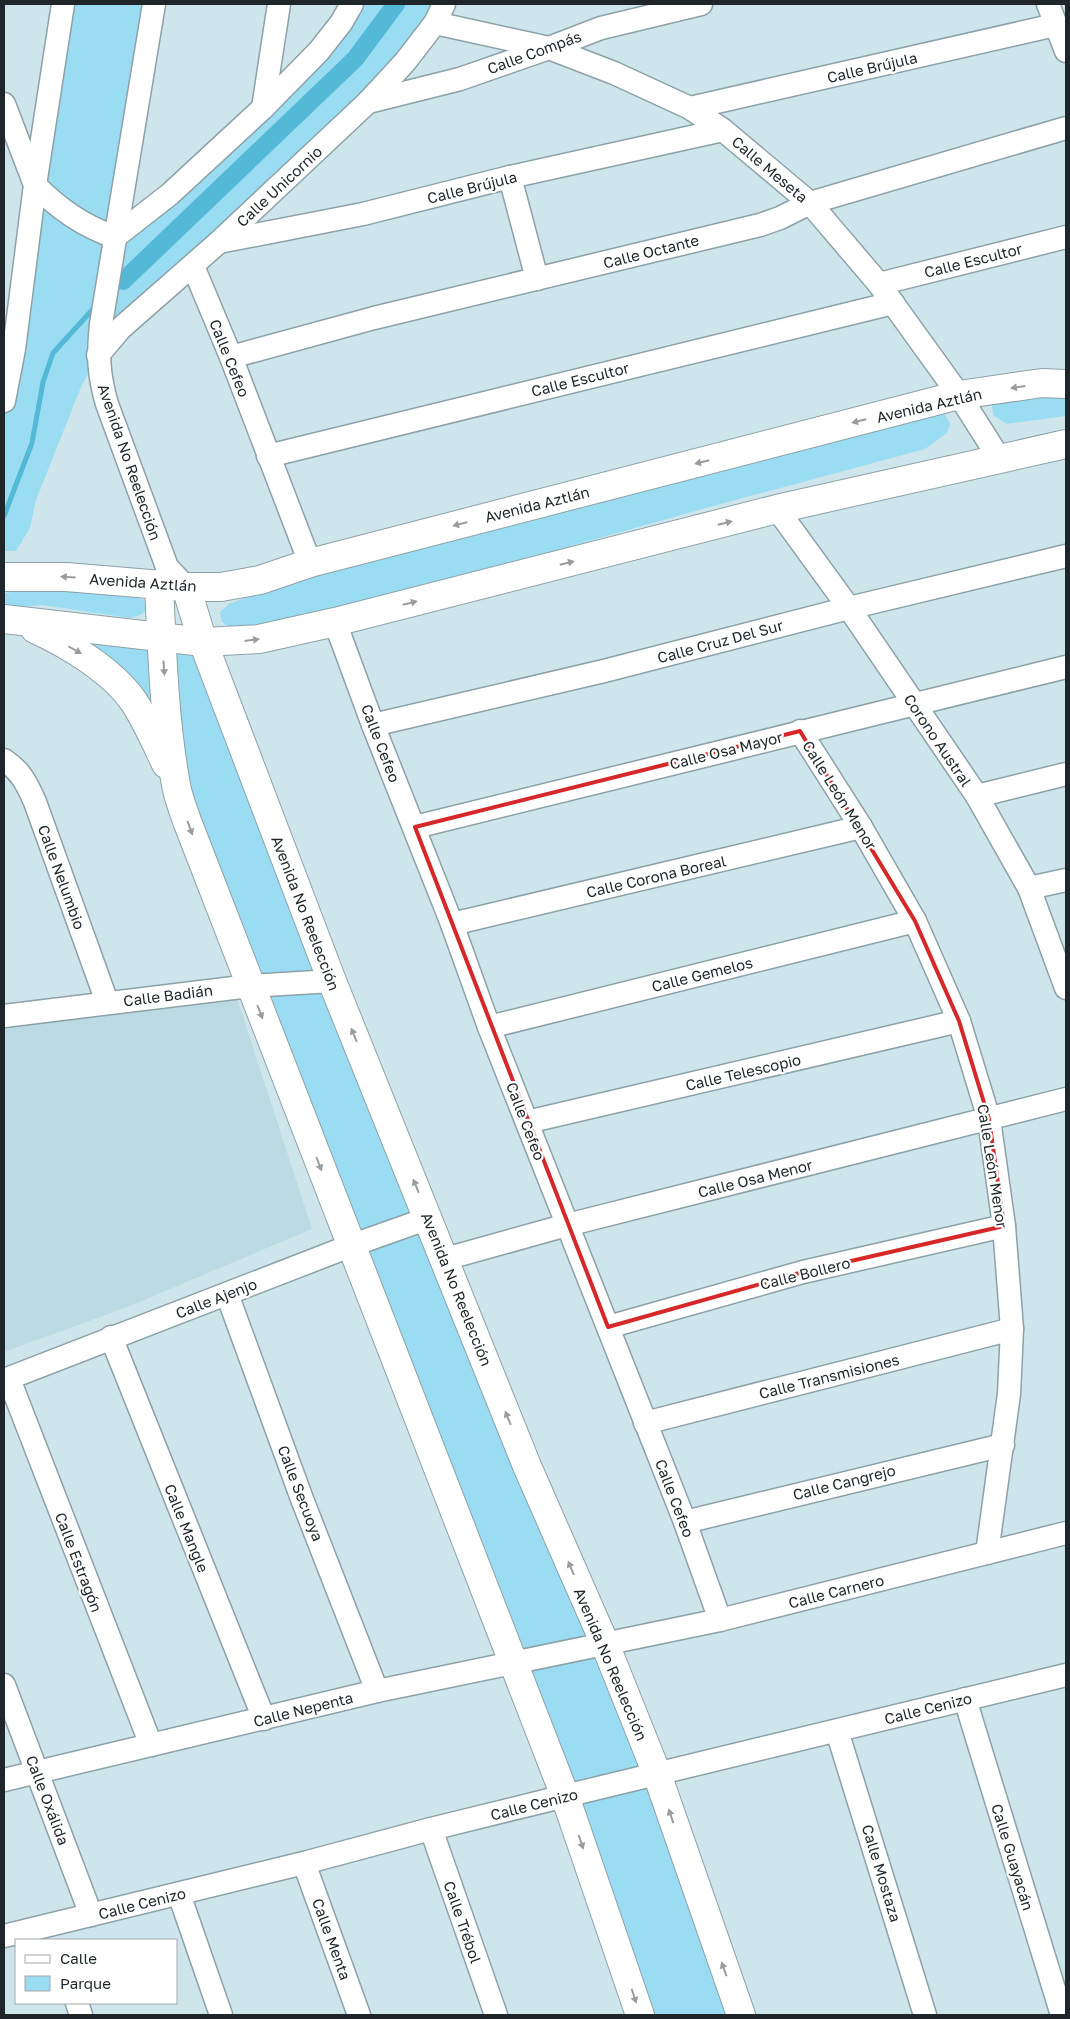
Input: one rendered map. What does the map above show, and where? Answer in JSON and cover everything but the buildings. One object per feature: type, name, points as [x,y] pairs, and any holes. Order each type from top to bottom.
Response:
[{"type":"main road","name":"Avenida Aztlán","points":[[4,577],[163,576],[186,587],[221,587],[260,580],[310,563],[959,395],[1042,383],[1066,384]]},
{"type":"main road","points":[[10,620],[203,642],[259,639],[335,622],[777,509],[1066,444]]},
{"type":"main road","name":"Avenida No Reelección","points":[[163,576],[162,638],[171,746],[176,786],[187,822],[565,1796],[640,2015]]},
{"type":"main road","name":"Avenida No Reelección","points":[[186,587],[203,642],[332,981],[429,1218],[527,1466],[604,1644],[656,1774],[741,2015]]},
{"type":"main road","points":[[10,620],[47,634],[82,654],[106,673],[133,701],[154,738],[176,786]]},
{"type":"street","points":[[4,401],[14,349],[63,4]]},
{"type":"street","name":"Avenida No Reelección","points":[[154,4],[101,324],[98,355],[100,379],[163,576]]},
{"type":"street","points":[[263,108],[278,4]]},
{"type":"street","points":[[4,104],[36,185],[50,201],[72,217],[95,230],[115,237],[170,194],[263,108],[319,51],[341,23],[352,4]]},
{"type":"street","name":"Calle Compás","points":[[368,102],[460,79],[600,28],[701,4]]},
{"type":"street","points":[[1048,4],[1066,51]]},
{"type":"street","name":"Calle Meseta","points":[[440,13],[549,48],[614,73],[690,108],[724,130],[810,203],[879,284],[959,395],[999,458]]},
{"type":"street","name":"Calle Unicornio","points":[[98,355],[121,328],[193,266],[368,102],[404,62],[440,13]]},
{"type":"street","name":"Calle Brújula","points":[[690,108],[1055,25]]},
{"type":"street","name":"Calle Octante","points":[[231,357],[374,318],[760,225],[780,218],[810,203],[1066,128]]},
{"type":"street","name":"Calle Brújula","points":[[219,242],[363,214],[510,177],[724,130]]},
{"type":"street","points":[[510,177],[537,279]]},
{"type":"street","name":"Calle Escultor","points":[[879,284],[1066,237]]},
{"type":"street","name":"Calle Cefeo","points":[[193,266],[231,357],[310,563]]},
{"type":"street","name":"Calle Escultor","points":[[268,456],[893,303]]},
{"type":"street","name":"Corono Austral","points":[[777,509],[849,608],[977,796],[1029,888],[1066,988]]},
{"type":"street","name":"Calle Cruz Del Sur","points":[[373,725],[604,671],[849,608],[1066,556]]},
{"type":"street","name":"Calle Cefeo","points":[[335,622],[373,725],[452,924],[489,1026],[685,1522],[720,1620]]},
{"type":"street","name":"Calle Osa Mayor","points":[[414,827],[1066,667]]},
{"type":"street","name":"Calle León Menor","points":[[800,732],[915,921],[959,1021],[989,1119],[1004,1226],[1012,1329],[1009,1394],[987,1553]]},
{"type":"street","name":"Calle Nelumbio","points":[[4,760],[14,767],[26,780],[107,1002]]},
{"type":"street","points":[[977,796],[1066,774]]},
{"type":"street","name":"Calle Corona Boreal","points":[[452,924],[860,828]]},
{"type":"street","points":[[1029,888],[1066,880]]},
{"type":"street","name":"Calle Gemelos","points":[[489,1026],[915,921]]},
{"type":"street","name":"Calle Badián","points":[[4,1016],[250,986],[332,981]]},
{"type":"street","name":"Calle Telescopio","points":[[527,1122],[959,1021]]},
{"type":"street","name":"Calle Osa Menor","points":[[445,1259],[567,1225],[1066,1100]]},
{"type":"street","name":"Calle Ajenjo","points":[[6,1379],[350,1246],[429,1218]]},
{"type":"street","name":"Calle Bollero","points":[[608,1327],[803,1272],[1004,1226]]},
{"type":"street","name":"Calle Secuoya","points":[[227,1294],[302,1499],[377,1691]]},
{"type":"street","name":"Calle Transmisiones","points":[[645,1423],[1012,1329]]},
{"type":"street","name":"Calle Mangle","points":[[111,1337],[264,1719]]},
{"type":"street","name":"Calle Estragón","points":[[6,1379],[151,1745]]},
{"type":"street","name":"Calle Cangrejo","points":[[685,1522],[1002,1444]]},
{"type":"street","name":"Calle Carnero","points":[[604,1644],[720,1620],[1066,1533]]},
{"type":"street","name":"Calle Nepenta","points":[[4,1780],[377,1691],[604,1644]]},
{"type":"street","name":"Calle Cenizo","points":[[4,1936],[52,1933],[91,1915],[565,1796],[1066,1675]]},
{"type":"street","name":"Calle Oxálida","points":[[4,1685],[91,1915]]},
{"type":"street","name":"Calle Guayacán","points":[[965,1699],[1062,2015]]},
{"type":"street","name":"Calle Mostaza","points":[[837,1731],[925,2015]]},
{"type":"street","name":"Calle Trébol","points":[[431,1829],[496,2015]]},
{"type":"street","name":"Calle Menta","points":[[304,1863],[359,2015]]},
{"type":"street","points":[[179,1894],[221,2015]]},
{"type":"highlighted area","points":[[800,731],[915,921],[959,1021],[989,1119],[1004,1226],[803,1272],[608,1327],[415,827]]},
{"type":"shaded area","points":[[236,995],[312,1229],[125,1308],[4,1352],[4,1023]]},
{"type":"green space","points":[[63,4],[152,4],[115,236],[170,194],[352,4],[444,4],[435,23],[98,355],[81,387],[36,500],[30,528],[16,551],[4,551],[4,401]]},
{"type":"green space","points":[[1066,393],[1066,416],[1007,424],[993,415],[991,394]]},
{"type":"green space","points":[[944,413],[950,424],[947,433],[925,449],[706,508],[312,619],[232,629],[222,622],[220,612],[229,604],[330,567]]},
{"type":"green space","points":[[53,587],[133,596],[144,600],[147,610],[140,615],[130,618],[42,605],[4,609],[4,593]]},
{"type":"green space","points":[[47,634],[203,642],[741,2015],[640,2015],[133,701]]},
{"type":"waterway","points":[[123,281],[355,59],[396,4]]},
{"type":"waterway","points":[[4,516],[32,443],[43,382],[53,353],[93,309]]}]
